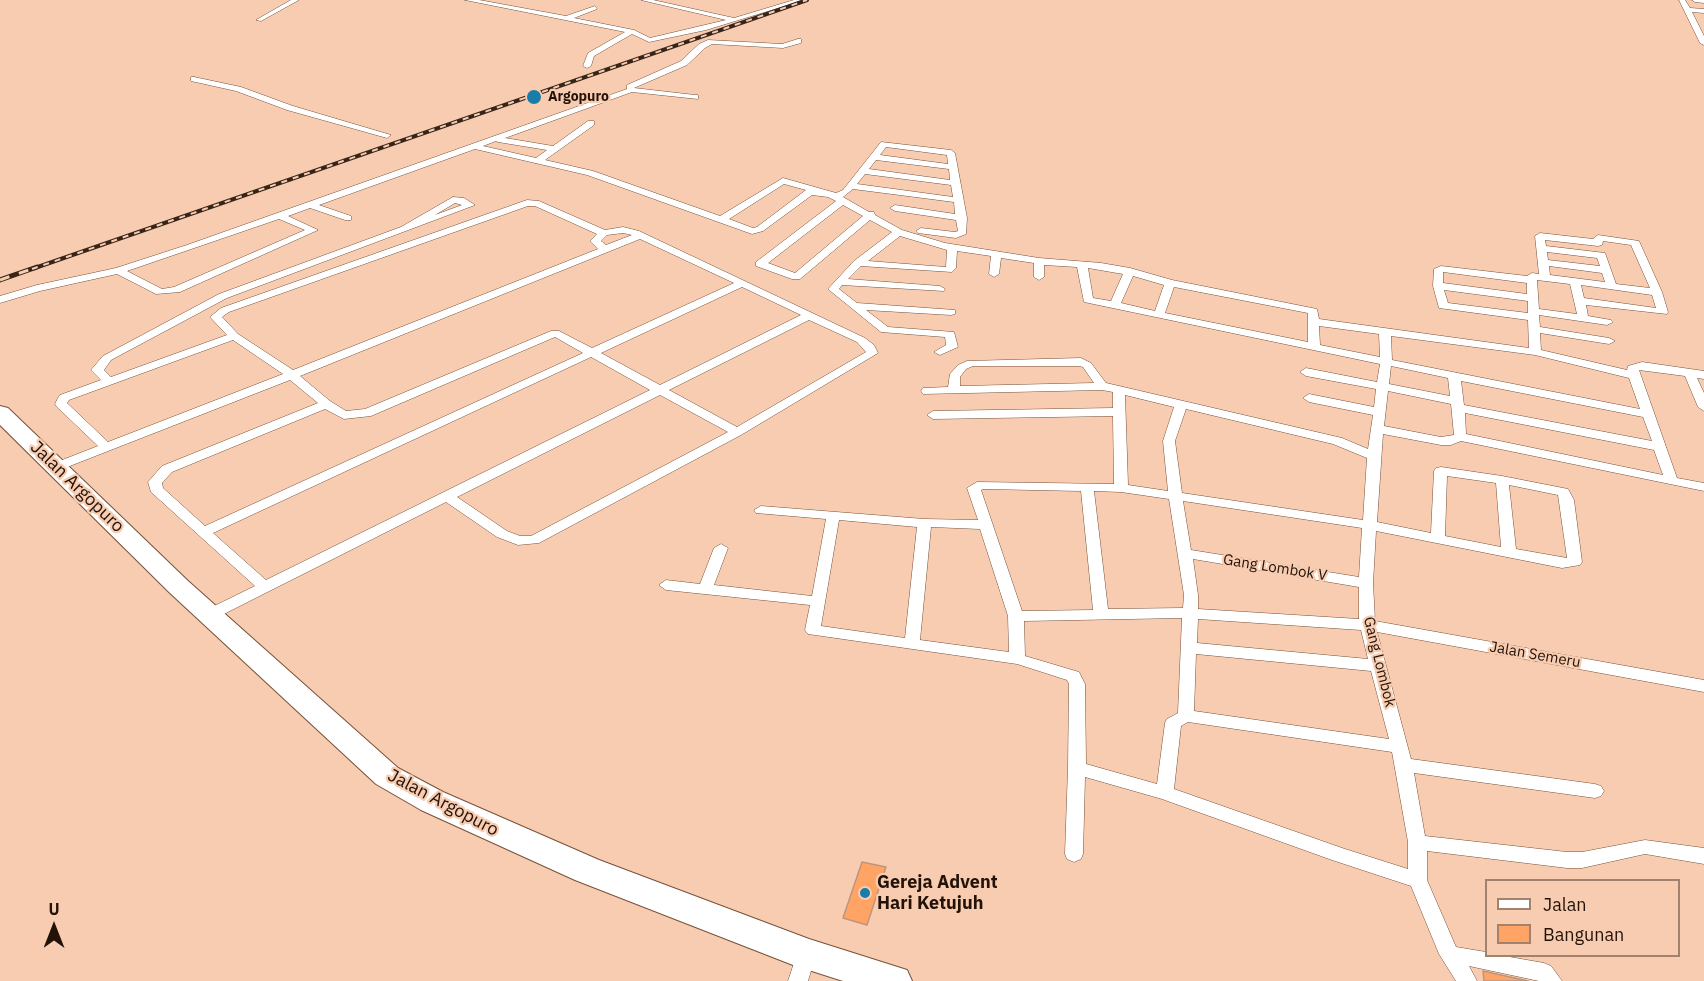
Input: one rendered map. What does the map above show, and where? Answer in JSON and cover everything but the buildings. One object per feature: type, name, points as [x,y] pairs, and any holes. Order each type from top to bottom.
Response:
[{"type":"highway","name":"Jalan Argopuro","points":[[0,413],[209,615],[387,776],[432,801],[509,838],[802,967],[894,981]]},
{"type":"street","points":[[259,20],[296,0]]},
{"type":"street","points":[[468,0],[632,31],[649,40],[736,20],[801,0]]},
{"type":"street","points":[[644,0],[736,20]]},
{"type":"street","points":[[1682,0],[1703,39]]},
{"type":"street","points":[[1695,0],[1704,1]]},
{"type":"street","points":[[568,18],[595,8]]},
{"type":"street","points":[[1686,10],[1704,11]]},
{"type":"street","points":[[1695,26],[1704,27]]},
{"type":"street","points":[[587,66],[593,53],[632,31]]},
{"type":"street","points":[[606,99],[684,63],[711,42],[783,46],[798,41]]},
{"type":"street","points":[[194,79],[238,89],[290,108],[387,135]]},
{"type":"street","points":[[0,300],[37,288],[118,271],[311,206],[606,99],[639,90],[695,97]]},
{"type":"street","points":[[537,161],[591,123]]},
{"type":"street","points":[[496,138],[556,149]]},
{"type":"street","points":[[871,214],[796,277],[760,264],[846,192],[882,145],[951,153],[963,232],[956,235],[921,231]]},
{"type":"street","points":[[474,146],[590,173],[756,231],[810,192],[819,191]]},
{"type":"street","points":[[872,157],[953,167]]},
{"type":"street","points":[[861,171],[955,183]]},
{"type":"street","points":[[723,219],[783,181],[839,198],[871,214],[899,232],[952,247],[1039,261],[1130,271],[1385,331],[1535,352],[1633,375]]},
{"type":"street","points":[[850,186],[958,200]]},
{"type":"street","points":[[108,381],[97,370],[107,358],[223,296],[470,205],[461,200],[453,200],[405,228]]},
{"type":"street","points":[[604,233],[536,203],[522,204],[225,310],[216,319],[234,336],[292,375],[326,404],[344,415],[367,413],[555,333],[737,432]]},
{"type":"street","points":[[311,206],[348,218]]},
{"type":"street","points":[[896,208],[962,218]]},
{"type":"street","points":[[118,271],[160,292],[176,290],[313,230],[281,216]]},
{"type":"street","points":[[448,497],[502,534],[518,541],[534,540],[737,432],[872,353],[870,347],[861,340],[640,235],[623,230],[604,233],[595,241],[604,249]]},
{"type":"street","points":[[899,232],[858,263],[833,289],[885,330],[950,334],[952,347],[940,352]]},
{"type":"street","points":[[57,467],[462,308],[640,235]]},
{"type":"street","points":[[1545,277],[1539,236],[1598,243]]},
{"type":"street","points":[[1580,301],[1663,312],[1657,292],[1635,243],[1598,238],[1611,285]]},
{"type":"street","points":[[858,263],[948,270],[951,268],[952,247]]},
{"type":"street","points":[[1540,248],[1601,255]]},
{"type":"street","points":[[994,274],[996,254]]},
{"type":"street","points":[[1039,261],[1039,277]]},
{"type":"street","points":[[1543,262],[1606,270]]},
{"type":"street","points":[[1082,264],[1088,300],[1314,348],[1386,360],[1454,376],[1649,414]]},
{"type":"street","points":[[1531,280],[1441,269],[1438,271],[1438,286],[1443,306],[1609,341]]},
{"type":"street","points":[[1114,306],[1130,271]]},
{"type":"street","points":[[1535,352],[1531,280],[1533,276],[1657,292]]},
{"type":"street","points":[[1575,281],[1583,318]]},
{"type":"street","points":[[838,282],[940,289]]},
{"type":"street","points":[[1159,315],[1169,282]]},
{"type":"street","points":[[203,532],[741,284]]},
{"type":"street","points":[[1438,286],[1532,298]]},
{"type":"street","points":[[1312,299],[1314,348]]},
{"type":"street","points":[[855,306],[951,312]]},
{"type":"street","points":[[209,615],[810,315]]},
{"type":"street","points":[[1534,326],[1583,318],[1607,322]]},
{"type":"street","name":"Gang Lombok","points":[[1385,331],[1386,360],[1369,525],[1366,625],[1379,666],[1404,765],[1417,842],[1418,880],[1449,954],[1467,981]]},
{"type":"street","points":[[107,448],[61,401],[108,381],[234,336]]},
{"type":"street","points":[[954,390],[953,379],[962,367],[971,363],[1081,362],[1087,365],[1102,386]]},
{"type":"street","points":[[1672,481],[1632,368],[1638,366],[1704,375]]},
{"type":"street","points":[[1306,372],[1382,386],[1661,447]]},
{"type":"street","points":[[1690,374],[1704,407]]},
{"type":"street","points":[[1454,376],[1460,437]]},
{"type":"street","points":[[927,391],[1102,386],[1337,441],[1377,435],[1441,441],[1451,441],[1460,437],[1704,487]]},
{"type":"street","points":[[1119,389],[1121,488]]},
{"type":"street","points":[[1309,398],[1377,435]]},
{"type":"street","points":[[266,587],[156,489],[155,482],[159,475],[167,469],[326,404]]},
{"type":"street","points":[[1181,405],[1170,441],[1175,494],[1191,595],[1186,716]]},
{"type":"street","points":[[933,415],[1119,412]]},
{"type":"street","points":[[1017,659],[1016,616],[974,491],[977,486],[1121,488],[1175,494],[1369,525],[1562,563],[1575,562],[1567,500],[1563,492],[1502,480],[1441,471],[1438,538]]},
{"type":"street","points":[[1502,480],[1509,553]]},
{"type":"street","points":[[1087,487],[1101,613]]},
{"type":"street","points":[[761,510],[833,517],[987,525]]},
{"type":"street","points":[[833,517],[816,601],[813,630],[1017,659],[1073,676],[1077,684],[1074,854]]},
{"type":"street","points":[[912,644],[924,523]]},
{"type":"street","points":[[705,589],[721,548]]},
{"type":"street","name":"Gang Lombok V","points":[[1184,553],[1366,583]]},
{"type":"street","points":[[666,585],[816,601]]},
{"type":"street","name":"Jalan Semeru","points":[[1016,616],[1189,613],[1366,625],[1704,686]]},
{"type":"street","points":[[1188,648],[1379,666]]},
{"type":"street","points":[[1165,793],[1173,723],[1186,716],[1400,747]]},
{"type":"street","points":[[1404,765],[1594,791]]},
{"type":"street","points":[[1077,768],[1165,793],[1339,855],[1418,880]]},
{"type":"street","points":[[1417,842],[1567,860],[1582,860],[1645,847],[1704,856]]},
{"type":"street","points":[[1449,954],[1544,972],[1552,981]]},
{"type":"railway","points":[[32,269],[807,0]]},
{"type":"railway","points":[[0,280],[37,267]]},
{"type":"place","name":"Argopuro","points":[[534,97]]},
{"type":"place","name":"Gereja Advent Hari Ketujuh","points":[[865,893]]}]
